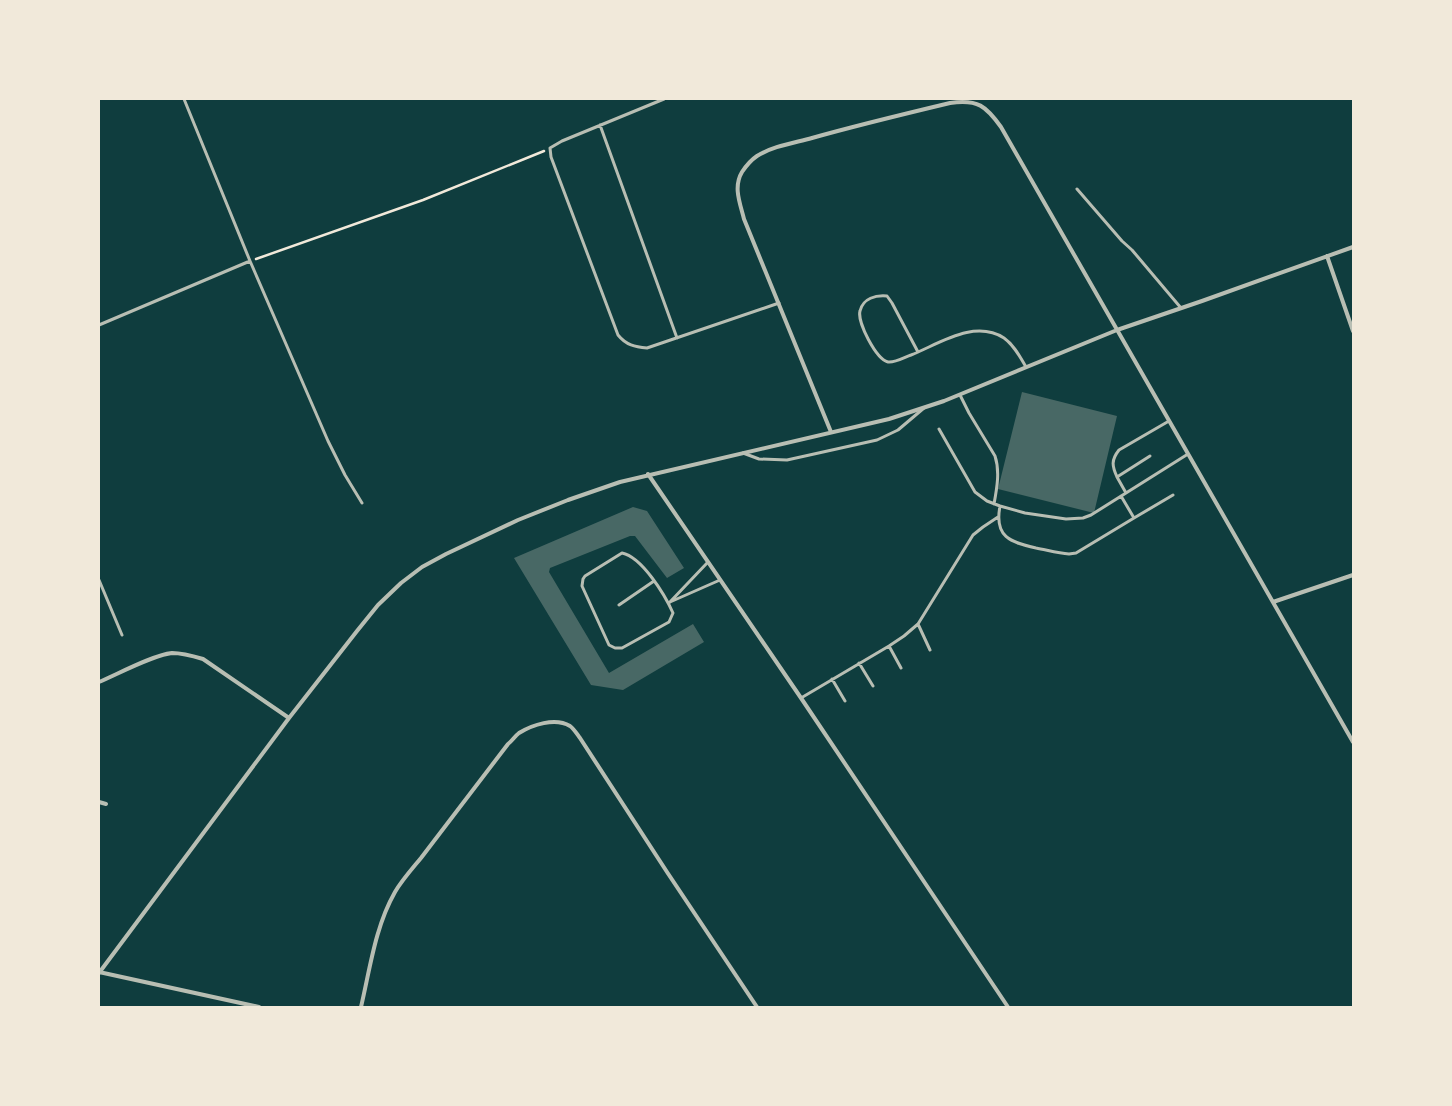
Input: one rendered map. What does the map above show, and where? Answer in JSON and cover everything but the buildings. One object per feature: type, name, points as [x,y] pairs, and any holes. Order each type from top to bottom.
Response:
[{"type":"street","points":[[830,432],[744,219],[738,199],[738,180],[746,165],[757,156],[783,146],[857,125],[950,103],[966,102],[980,105],[986,109],[1001,127],[1353,742]]},
{"type":"street","points":[[259,1007],[99,973],[289,718],[378,605],[422,567],[518,520],[596,489],[648,474],[889,419],[960,395],[1117,330],[1353,247]]},
{"type":"street","points":[[1327,256],[1353,331]]},
{"type":"street","points":[[648,474],[801,698],[1008,1007]]},
{"type":"street","points":[[1273,602],[1353,574]]},
{"type":"street","points":[[99,682],[162,655],[173,653],[193,656],[203,659],[289,718]]},
{"type":"street","points":[[361,1007],[380,927],[395,892],[508,744],[518,734],[528,728],[552,723],[570,726],[580,738],[757,1007]]},
{"type":"street","points":[[99,802],[106,804]]},
{"type":"lane","points":[[184,99],[250,261],[328,441],[345,475],[362,503]]},
{"type":"lane","points":[[664,99],[562,141],[550,148],[551,157],[618,335],[622,340],[630,345],[647,348],[779,303]]},
{"type":"lane","points":[[600,126],[677,338]]},
{"type":"lane","points":[[1077,189],[1122,241],[1132,250],[1181,308]]},
{"type":"lane","points":[[99,325],[250,261]]},
{"type":"lane","points":[[918,352],[887,296],[879,295],[870,298],[863,305],[859,311],[860,320],[873,349],[886,361],[892,362],[918,352],[964,332],[982,331],[993,333],[1004,338],[1015,349],[1026,367]]},
{"type":"lane","points":[[960,395],[995,456],[997,463],[994,504]]},
{"type":"lane","points":[[740,453],[759,458],[787,460],[877,440],[889,436],[898,430],[926,407]]},
{"type":"lane","points":[[1126,493],[1112,464],[1114,456],[1119,450],[1169,421]]},
{"type":"lane","points":[[939,430],[975,492],[987,501],[1025,513],[1066,519],[1083,518],[1091,515],[1188,454]]},
{"type":"lane","points":[[1117,477],[1150,456]]},
{"type":"lane","points":[[1000,506],[998,517],[1003,534],[1010,541],[1069,554],[1076,553],[1173,495]]},
{"type":"lane","points":[[1121,496],[1134,518]]},
{"type":"lane","points":[[801,698],[889,646],[918,624],[973,536],[998,517]]},
{"type":"lane","points":[[622,553],[634,558],[654,581],[669,602],[673,613],[669,622],[622,648],[615,648],[609,645],[582,586],[585,576],[622,553]]},
{"type":"lane","points":[[669,602],[708,562]]},
{"type":"lane","points":[[99,580],[122,635]]},
{"type":"lane","points":[[669,602],[720,580]]},
{"type":"lane","points":[[619,605],[654,581]]},
{"type":"lane","points":[[918,624],[930,650]]},
{"type":"lane","points":[[889,646],[901,668]]},
{"type":"lane","points":[[860,663],[873,686]]},
{"type":"lane","points":[[832,679],[845,701]]},
{"type":"path","points":[[250,261],[422,200],[550,148]]}]
